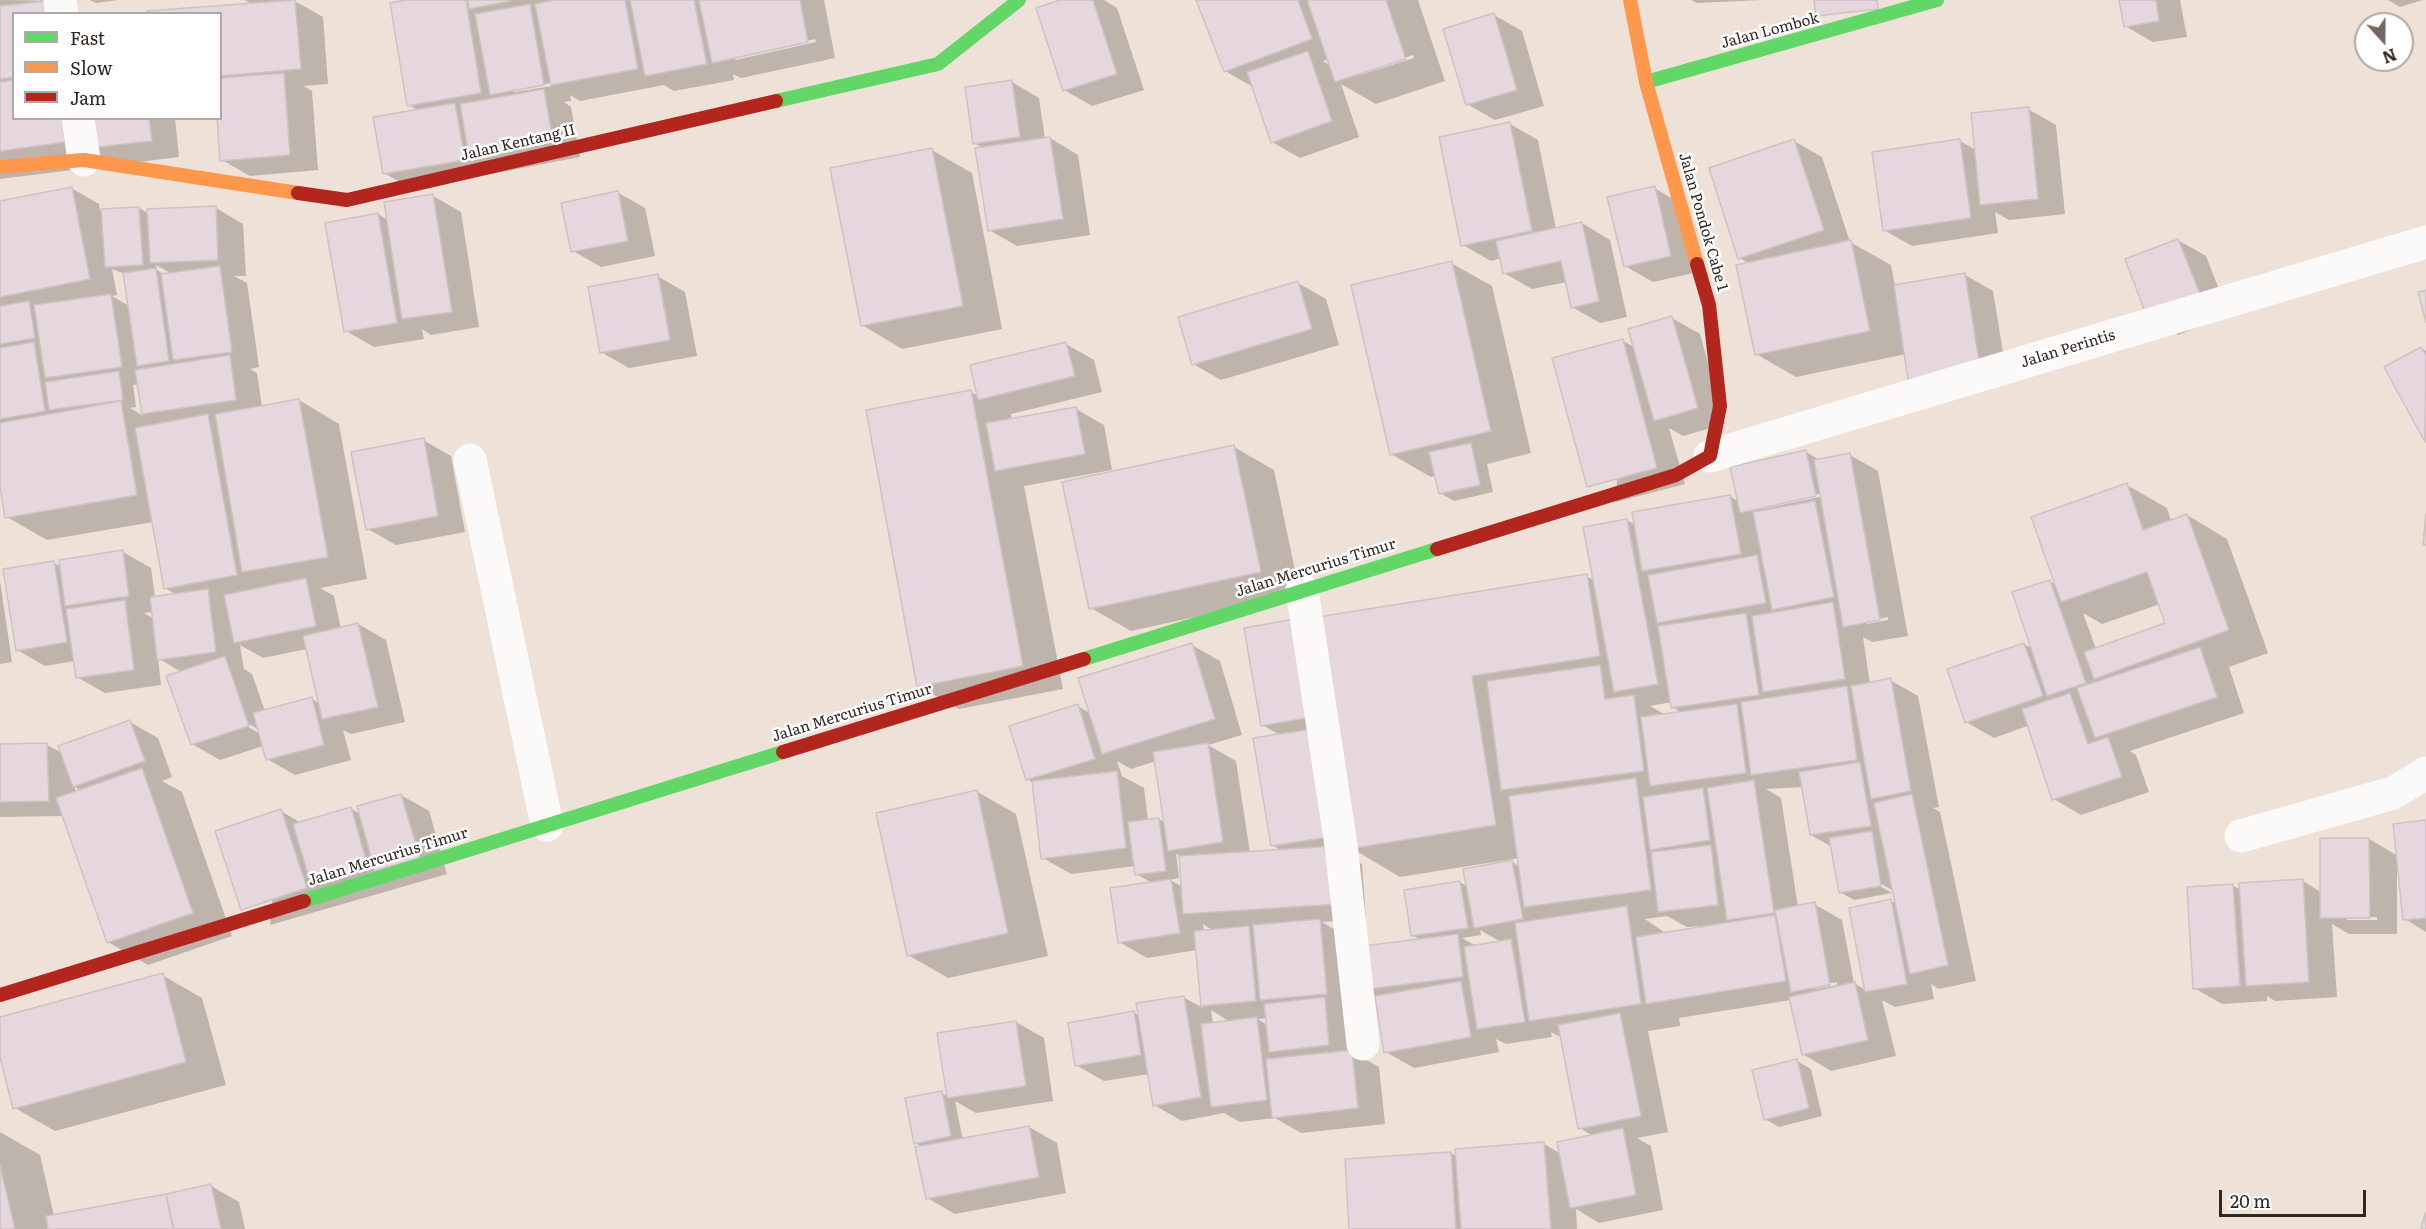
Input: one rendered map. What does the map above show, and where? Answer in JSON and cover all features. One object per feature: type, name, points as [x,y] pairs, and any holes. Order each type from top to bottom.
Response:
[{"type":"street","name":"Jalan Kentang II","points":[[0,167],[84,160],[347,200],[939,64],[1019,0]]},
{"type":"street","name":"Jalan Pondok Cabe 1","points":[[1630,0],[1646,82],[1709,305],[1720,406],[1710,456]]},
{"type":"street","name":"Jalan Lombok","points":[[1646,82],[1937,0]]},
{"type":"street","points":[[78,120],[84,160]]},
{"type":"street","name":"Jalan Perintis","points":[[1710,456],[2426,242]]},
{"type":"street","name":"Jalan Mercurius Timur","points":[[0,995],[1677,475],[1710,456]]},
{"type":"street","points":[[470,460],[547,825]]},
{"type":"street","points":[[1302,590],[1341,845],[1363,1044]]},
{"type":"street","points":[[2241,836],[2393,793],[2426,773]]},
{"type":"building","points":[[295,0],[301,69],[222,76],[222,12],[147,11]]},
{"type":"building","points":[[406,0],[466,0],[481,93],[407,106],[390,3]]},
{"type":"building","points":[[468,0],[510,0],[510,1],[469,9]]},
{"type":"building","points":[[554,0],[625,0],[638,69],[551,85],[535,4]]},
{"type":"building","points":[[630,0],[694,0],[707,64],[645,76]]},
{"type":"building","points":[[699,0],[800,0],[808,42],[712,63]]},
{"type":"building","points":[[1060,0],[1093,0],[1117,74],[1063,91],[1036,8]]},
{"type":"building","points":[[1196,0],[1298,0],[1312,39],[1224,72]]},
{"type":"building","points":[[1307,0],[1386,0],[1406,59],[1335,82]]},
{"type":"building","points":[[1814,0],[1877,0],[1878,9],[1816,16]]},
{"type":"building","points":[[2119,0],[2156,0],[2159,21],[2124,27]]},
{"type":"building","points":[[46,1],[48,12],[12,12],[12,77],[0,79],[0,6]]},
{"type":"building","points":[[530,4],[544,85],[490,95],[475,14]]},
{"type":"building","points":[[1494,13],[1517,90],[1466,105],[1443,29]]},
{"type":"building","points":[[1308,51],[1332,121],[1271,143],[1247,72]]},
{"type":"building","points":[[284,73],[290,155],[220,161],[217,120],[222,120],[222,78]]},
{"type":"building","points":[[12,80],[12,120],[62,120],[65,142],[0,151],[0,82]]},
{"type":"building","points":[[1012,80],[1020,137],[973,144],[965,87]]},
{"type":"building","points":[[544,89],[553,141],[469,156],[460,104]]},
{"type":"building","points":[[455,103],[465,160],[383,174],[373,117]]},
{"type":"building","points":[[2029,107],[2038,199],[1980,205],[1971,113]]},
{"type":"building","points":[[86,120],[149,120],[152,141],[89,148]]},
{"type":"building","points":[[1510,122],[1532,231],[1461,246],[1439,137]]},
{"type":"building","points":[[1050,137],[1063,219],[988,231],[975,148]]},
{"type":"building","points":[[1794,139],[1824,230],[1738,259],[1709,168]]},
{"type":"building","points":[[1960,139],[1971,218],[1883,231],[1872,152]]},
{"type":"building","points":[[932,148],[963,306],[861,326],[830,168]]},
{"type":"building","points":[[1655,186],[1671,256],[1624,267],[1607,197]]},
{"type":"building","points":[[72,187],[90,279],[0,297],[0,201]]},
{"type":"building","points":[[618,191],[628,241],[571,252],[561,203]]},
{"type":"building","points":[[433,194],[452,312],[402,319],[384,202]]},
{"type":"building","points":[[216,206],[218,260],[150,263],[147,209]]},
{"type":"building","points":[[139,207],[143,265],[105,267],[101,209]]},
{"type":"building","points":[[378,213],[397,323],[344,332],[325,223]]},
{"type":"building","points":[[1582,222],[1599,301],[1571,308],[1561,261],[1503,274],[1496,241]]},
{"type":"building","points":[[2178,239],[2202,299],[2148,320],[2125,259]]},
{"type":"building","points":[[1851,240],[1870,331],[1755,355],[1736,265]]},
{"type":"building","points":[[1452,261],[1491,431],[1390,455],[1351,285]]},
{"type":"building","points":[[220,266],[232,352],[173,360],[161,274]]},
{"type":"building","points":[[156,268],[169,361],[137,366],[123,273]]},
{"type":"building","points":[[1965,273],[1980,368],[1908,380],[1894,285]]},
{"type":"building","points":[[658,274],[670,340],[600,353],[588,287]]},
{"type":"building","points":[[1298,281],[1312,329],[1192,365],[1178,317]]},
{"type":"building","points":[[2426,290],[2426,322],[2418,292]]},
{"type":"building","points":[[111,294],[122,367],[45,378],[34,305]]},
{"type":"building","points":[[29,301],[35,338],[0,344],[0,306]]},
{"type":"building","points":[[1672,316],[1698,408],[1654,421],[1628,329]]},
{"type":"building","points":[[1623,339],[1657,468],[1587,487],[1552,358]]},
{"type":"building","points":[[34,342],[45,411],[0,419],[0,348]]},
{"type":"building","points":[[1066,342],[1075,376],[978,400],[970,365]]},
{"type":"building","points":[[2421,347],[2426,356],[2425,442],[2384,367]]},
{"type":"building","points":[[230,355],[236,400],[142,414],[135,370]]},
{"type":"building","points":[[119,371],[123,400],[49,410],[45,382]]},
{"type":"building","points":[[971,390],[1023,666],[917,687],[866,410]]},
{"type":"building","points":[[299,399],[328,557],[242,572],[215,414]]},
{"type":"building","points":[[121,401],[137,495],[5,518],[0,487],[0,423]]},
{"type":"building","points":[[1076,407],[1085,454],[995,471],[986,423]]},
{"type":"building","points":[[208,414],[237,575],[164,589],[135,428]]},
{"type":"building","points":[[424,438],[438,516],[366,530],[351,452]]},
{"type":"building","points":[[1471,443],[1480,485],[1439,494],[1429,452]]},
{"type":"building","points":[[1234,445],[1261,572],[1089,609],[1062,482]]},
{"type":"building","points":[[1806,450],[1816,496],[1740,513],[1730,467]]},
{"type":"building","points":[[1850,453],[1880,620],[1843,627],[1814,460]]},
{"type":"building","points":[[2127,483],[2143,530],[2187,514],[2229,630],[2094,679],[2084,652],[2165,623],[2147,572],[2061,602],[2031,517]]},
{"type":"building","points":[[1730,495],[1741,554],[1642,571],[1632,512]]},
{"type":"building","points":[[1815,501],[1834,597],[1772,610],[1753,512]]},
{"type":"building","points":[[2426,514],[2426,545],[2423,545]]},
{"type":"building","points":[[1627,519],[1658,684],[1614,692],[1583,527]]},
{"type":"building","points":[[123,550],[129,596],[65,606],[59,560]]},
{"type":"building","points":[[1757,555],[1766,603],[1657,623],[1648,575]]},
{"type":"building","points":[[54,561],[67,642],[16,651],[3,569]]},
{"type":"building","points":[[1587,574],[1600,656],[1472,676],[1496,825],[1349,849],[1312,618]]},
{"type":"building","points":[[306,578],[316,626],[234,643],[224,595]]},
{"type":"building","points":[[2050,580],[2086,683],[2047,696],[2012,592]]},
{"type":"building","points":[[208,589],[216,652],[157,660],[150,597]]},
{"type":"building","points":[[125,600],[134,670],[76,678],[66,609]]},
{"type":"building","points":[[1833,602],[1845,679],[1763,692],[1752,616]]},
{"type":"building","points":[[1746,613],[1759,695],[1671,708],[1658,626]]},
{"type":"building","points":[[1295,619],[1312,717],[1261,726],[1244,628]]},
{"type":"building","points":[[358,623],[378,707],[322,719],[303,636]]},
{"type":"building","points":[[1192,643],[1215,719],[1102,754],[1078,678]]},
{"type":"building","points":[[2024,643],[2043,696],[1965,723],[1947,669]]},
{"type":"building","points":[[2200,647],[2217,697],[2095,738],[2077,688]]},
{"type":"building","points":[[225,656],[249,726],[191,745],[166,676]]},
{"type":"building","points":[[1600,665],[1605,699],[1634,695],[1644,771],[1501,790],[1487,681]]},
{"type":"building","points":[[1891,678],[1911,791],[1871,799],[1851,686]]},
{"type":"building","points":[[1847,686],[1857,760],[1751,775],[1741,702]]},
{"type":"building","points":[[2070,693],[2088,744],[2108,737],[2122,777],[2052,800],[2022,709]]},
{"type":"building","points":[[312,697],[324,745],[266,760],[253,713]]},
{"type":"building","points":[[1078,704],[1095,759],[1026,780],[1009,726]]},
{"type":"building","points":[[1737,704],[1746,773],[1650,786],[1641,717]]},
{"type":"building","points":[[130,720],[145,761],[73,787],[58,746]]},
{"type":"building","points":[[1312,729],[1330,837],[1271,846],[1253,738]]},
{"type":"building","points":[[47,743],[49,801],[0,802],[0,744]]},
{"type":"building","points":[[1208,743],[1223,842],[1168,851],[1153,752]]},
{"type":"building","points":[[1860,762],[1871,826],[1810,835],[1799,772]]},
{"type":"building","points":[[142,768],[193,913],[107,943],[56,798]]},
{"type":"building","points":[[1117,771],[1126,848],[1041,859],[1032,781]]},
{"type":"building","points":[[1636,778],[1651,890],[1524,907],[1509,796]]},
{"type":"building","points":[[1754,780],[1774,913],[1727,920],[1707,788]]},
{"type":"building","points":[[1703,788],[1710,840],[1650,850],[1643,797]]},
{"type":"building","points":[[977,790],[1008,933],[907,956],[876,813]]},
{"type":"building","points":[[401,794],[420,858],[375,871],[357,806]]},
{"type":"building","points":[[1912,794],[1948,965],[1910,974],[1874,803]]},
{"type":"building","points":[[351,807],[368,867],[311,884],[293,824]]},
{"type":"building","points":[[281,809],[307,888],[241,910],[215,831]]},
{"type":"building","points":[[1159,818],[1166,871],[1135,875],[1128,822]]},
{"type":"building","points":[[2426,820],[2426,918],[2403,920],[2393,824]]},
{"type":"building","points":[[1872,831],[1881,886],[1839,893],[1829,838]]},
{"type":"building","points":[[2320,838],[2369,838],[2370,918],[2320,918]]},
{"type":"building","points":[[1711,845],[1718,905],[1658,912],[1651,852]]},
{"type":"building","points":[[1335,846],[1339,904],[1183,914],[1179,856]]},
{"type":"building","points":[[1512,860],[1523,919],[1474,928],[1463,869]]},
{"type":"building","points":[[1171,879],[1180,933],[1118,943],[1110,888]]},
{"type":"building","points":[[2303,879],[2309,982],[2246,986],[2239,883]]},
{"type":"building","points":[[1460,881],[1468,928],[1411,936],[1404,890]]},
{"type":"building","points":[[2233,884],[2240,986],[2193,989],[2187,887]]},
{"type":"building","points":[[1891,899],[1907,984],[1865,992],[1849,908]]},
{"type":"building","points":[[1815,902],[1830,985],[1791,992],[1775,910]]},
{"type":"building","points":[[1627,906],[1641,1004],[1529,1021],[1515,923]]},
{"type":"building","points":[[1775,915],[1786,981],[1646,1004],[1636,937]]},
{"type":"building","points":[[1320,919],[1327,994],[1260,1000],[1253,925]]},
{"type":"building","points":[[1249,926],[1256,1001],[1201,1006],[1194,931]]},
{"type":"building","points":[[1458,934],[1463,977],[1361,990],[1356,947]]},
{"type":"building","points":[[1511,939],[1525,1022],[1477,1029],[1464,947]]},
{"type":"building","points":[[163,973],[186,1062],[13,1109],[0,1057],[0,1017]]},
{"type":"building","points":[[1461,981],[1471,1037],[1384,1053],[1375,996]]},
{"type":"building","points":[[1855,982],[1868,1040],[1802,1055],[1789,997]]},
{"type":"building","points":[[1184,996],[1201,1097],[1153,1106],[1136,1003]]},
{"type":"building","points":[[1325,997],[1329,1045],[1269,1052],[1264,1004]]},
{"type":"building","points":[[1134,1011],[1141,1055],[1075,1066],[1068,1023]]},
{"type":"building","points":[[1620,1013],[1641,1116],[1578,1129],[1558,1025]]},
{"type":"building","points":[[1257,1017],[1267,1100],[1211,1107],[1201,1024]]},
{"type":"building","points":[[1016,1021],[1026,1086],[947,1098],[937,1033]]},
{"type":"building","points":[[1352,1050],[1358,1108],[1272,1118],[1266,1059]]},
{"type":"building","points":[[1797,1059],[1809,1108],[1764,1120],[1752,1070]]},
{"type":"building","points":[[942,1091],[951,1136],[914,1144],[905,1098]]},
{"type":"building","points":[[1029,1126],[1039,1177],[926,1199],[915,1147]]},
{"type":"building","points":[[1623,1128],[1636,1195],[1570,1208],[1557,1142]]},
{"type":"building","points":[[1544,1142],[1551,1229],[1461,1229],[1455,1149]]},
{"type":"building","points":[[1451,1152],[1456,1229],[1349,1229],[1345,1159]]},
{"type":"building","points":[[0,1166],[15,1229],[0,1229]]},
{"type":"building","points":[[211,1184],[221,1229],[174,1229],[166,1194]]},
{"type":"building","points":[[166,1194],[173,1229],[48,1229],[46,1216]]},
{"type":"building","points":[[2425,1213],[2426,1229],[2421,1229]]},
{"type":"traffic: fast","points":[[776,101],[938,64],[1019,0]]},
{"type":"traffic: fast","points":[[1646,82],[1937,0]]},
{"type":"traffic: fast","points":[[1084,659],[1437,549]]},
{"type":"traffic: fast","points":[[304,901],[783,752]]},
{"type":"traffic: slow","points":[[1630,0],[1646,82],[1697,264]]},
{"type":"traffic: slow","points":[[0,167],[84,160],[298,193]]},
{"type":"traffic: jam","points":[[298,193],[347,200],[776,101]]},
{"type":"traffic: jam","points":[[1437,549],[1676,475],[1710,456],[1720,406],[1709,305],[1697,264]]},
{"type":"traffic: jam","points":[[783,752],[1084,659]]},
{"type":"traffic: jam","points":[[0,995],[304,901]]}]
